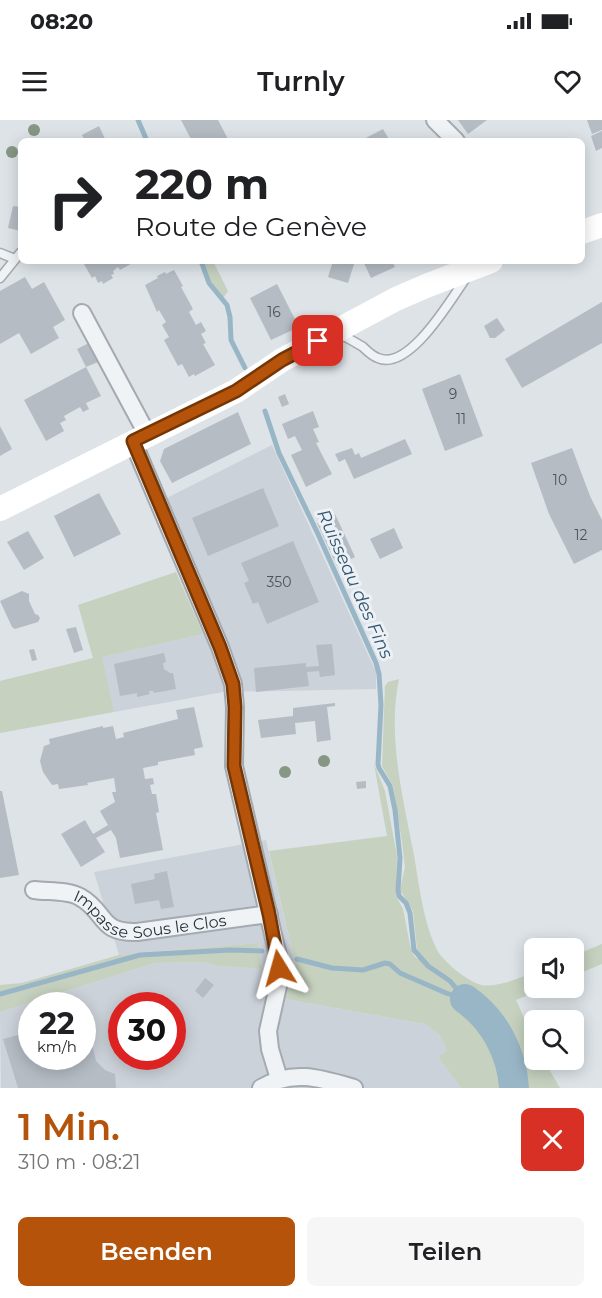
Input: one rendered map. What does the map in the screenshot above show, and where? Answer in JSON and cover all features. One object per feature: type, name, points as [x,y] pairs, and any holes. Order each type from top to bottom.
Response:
[{"type":"main road","points":[[585,231],[602,225]]},
{"type":"main road","points":[[0,509],[236,391],[282,360],[336,331],[426,286],[482,265]]},
{"type":"street","points":[[435,120],[453,138]]},
{"type":"street","points":[[82,313],[140,438],[233,684],[234,766],[269,914],[279,968],[268,1039],[279,1079]]},
{"type":"street","name":"Impasse Sous le Clos","points":[[34,890],[77,896],[84,900],[110,927],[122,932],[137,932],[269,914]]},
{"type":"street","points":[[261,1088],[279,1079],[302,1076],[354,1088]]},
{"type":"lane","points":[[0,253],[18,255]]},
{"type":"lane","points":[[0,278],[18,255]]},
{"type":"lane","points":[[336,331],[377,358],[385,360],[399,357],[409,351],[428,332],[482,265]]},
{"type":"shaded area","points":[[272,445],[376,672],[376,689],[223,692],[114,712],[101,657],[203,634],[151,506]]},
{"type":"shaded area","points":[[266,840],[296,967],[285,999],[425,1024],[439,1034],[447,1050],[438,1057],[461,1088],[1,1088],[0,1012],[18,1006],[18,1070],[96,1070],[96,992],[63,992],[155,963],[202,962],[219,966],[262,969],[258,943],[119,955],[94,872]]},
{"type":"green space","points":[[202,264],[214,264],[228,291],[223,298],[209,283]]},
{"type":"green space","points":[[176,572],[203,634],[102,657],[114,712],[0,733],[0,681],[93,658],[78,605]]},
{"type":"green space","points":[[399,679],[395,723],[401,789],[422,902],[436,948],[444,959],[462,975],[481,985],[501,984],[524,976],[524,997],[516,1000],[524,1018],[524,1070],[549,1070],[560,1088],[461,1088],[438,1057],[447,1050],[439,1034],[425,1024],[285,999],[296,967],[269,851],[387,836],[374,764],[385,791],[397,856],[396,896],[403,909],[410,945],[414,956],[418,959],[413,911],[400,890],[405,867],[393,786],[382,766],[385,686],[388,682]]},
{"type":"green space","points":[[258,943],[262,969],[219,966],[202,962],[155,963],[63,992],[18,992],[18,1006],[0,1012],[0,985],[22,983],[119,955]]},
{"type":"green space","points":[[602,944],[602,964],[584,971],[584,951]]},
{"type":"building","points":[[181,120],[218,120],[227,138],[190,138]]},
{"type":"building","points":[[458,120],[487,120],[468,134]]},
{"type":"building","points":[[587,120],[602,120],[602,130],[592,134]]},
{"type":"building","points":[[99,126],[105,138],[84,138],[82,135]]},
{"type":"building","points":[[383,129],[388,138],[366,138]]},
{"type":"building","points":[[602,131],[602,148],[596,151],[591,136]]},
{"type":"building","points":[[13,206],[18,207],[18,230],[8,228]]},
{"type":"building","points":[[84,264],[131,264],[120,270],[118,267],[111,275],[113,278],[103,284],[102,281],[98,283],[95,276],[92,278]]},
{"type":"building","points":[[332,264],[354,264],[348,283],[328,277]]},
{"type":"building","points":[[364,264],[394,264],[395,267],[371,278]]},
{"type":"building","points":[[174,270],[193,309],[189,312],[196,325],[201,322],[206,331],[201,334],[206,343],[203,344],[215,365],[195,376],[194,374],[189,377],[182,364],[178,366],[164,340],[169,337],[162,325],[166,322],[159,310],[157,312],[145,285],[158,278],[157,276]]},
{"type":"building","points":[[25,277],[32,289],[44,282],[65,320],[53,327],[59,338],[31,354],[19,333],[0,344],[0,291]]},
{"type":"building","points":[[277,284],[299,327],[271,340],[250,298]]},
{"type":"building","points":[[602,302],[602,343],[522,388],[505,359]]},
{"type":"building","points":[[497,318],[505,330],[495,338],[490,338],[484,326]]},
{"type":"building","points":[[89,343],[98,362],[86,367],[77,349]]},
{"type":"building","points":[[86,367],[101,396],[86,403],[89,409],[83,412],[80,407],[64,416],[66,420],[60,423],[64,431],[46,441],[24,400]]},
{"type":"building","points":[[460,374],[483,436],[445,451],[422,389]]},
{"type":"building","points":[[285,394],[289,404],[282,407],[278,397]]},
{"type":"building","points":[[313,411],[319,427],[313,429],[319,442],[316,443],[332,474],[306,487],[291,455],[302,450],[295,436],[288,439],[282,424]]},
{"type":"building","points":[[238,412],[251,444],[172,483],[160,461],[164,449]]},
{"type":"building","points":[[0,426],[12,449],[0,456]]},
{"type":"building","points":[[405,439],[412,454],[354,479],[345,459],[339,462],[335,454],[352,448],[355,455],[359,453],[361,458]]},
{"type":"building","points":[[572,448],[590,496],[602,520],[602,550],[574,564],[549,514],[531,463]]},
{"type":"building","points":[[263,488],[279,526],[208,556],[192,518]]},
{"type":"building","points":[[99,493],[121,534],[74,557],[54,516]]},
{"type":"building","points":[[335,514],[355,557],[337,566],[317,523]]},
{"type":"building","points":[[394,528],[403,548],[380,559],[370,539]]},
{"type":"building","points":[[28,531],[44,558],[24,570],[7,542]]},
{"type":"building","points":[[293,541],[319,602],[267,624],[258,602],[253,604],[244,583],[249,581],[241,563]]},
{"type":"building","points":[[22,591],[29,594],[29,601],[35,614],[40,618],[38,622],[15,629],[0,601]]},
{"type":"building","points":[[76,627],[83,650],[74,653],[66,629]]},
{"type":"building","points":[[332,644],[335,675],[320,677],[319,671],[307,672],[309,686],[256,692],[254,668],[306,663],[306,667],[319,666],[316,645]]},
{"type":"building","points":[[34,649],[37,660],[32,661],[29,650]]},
{"type":"building","points":[[164,653],[166,662],[163,663],[164,669],[173,673],[176,689],[154,693],[149,691],[150,694],[137,697],[137,693],[120,696],[114,664]]},
{"type":"building","points":[[335,703],[335,706],[327,707],[331,740],[317,742],[315,721],[295,723],[296,734],[261,738],[258,720],[293,716],[293,708]]},
{"type":"building","points":[[194,707],[203,747],[194,749],[195,755],[158,762],[158,765],[143,768],[145,779],[153,778],[154,784],[150,785],[152,794],[156,794],[159,812],[156,813],[163,850],[120,858],[116,838],[111,830],[96,838],[105,852],[81,867],[61,834],[85,820],[93,834],[108,825],[100,811],[115,802],[112,792],[116,792],[114,778],[59,789],[58,784],[52,785],[43,772],[40,761],[44,746],[50,744],[49,739],[103,726],[103,728],[113,726],[116,739],[124,737],[123,733],[178,719],[176,710]]},
{"type":"building","points":[[366,781],[366,788],[357,789],[356,782]]},
{"type":"building","points":[[0,791],[2,791],[19,875],[0,878]]},
{"type":"building","points":[[167,871],[174,907],[161,909],[159,900],[135,904],[131,884],[155,879],[154,874]]},
{"type":"building","points":[[205,978],[214,985],[203,998],[195,991]]},
{"type":"building","points":[[18,1035],[18,1070],[96,1070],[96,1061],[105,1070],[115,1074],[116,1088],[18,1088],[3,1039]]},
{"type":"waterway","name":"Ruisseau des Fins","points":[[138,120],[146,138]]},
{"type":"waterway","name":"Ruisseau des Fins","points":[[202,264],[209,283],[227,305],[231,340],[245,368]]},
{"type":"waterway","name":"Ruisseau des Fins","points":[[265,411],[279,453],[376,663],[381,705],[378,764],[390,786],[395,810],[400,858],[398,890],[399,896],[406,903],[410,913],[414,950],[428,966],[450,981],[465,999]]},
{"type":"waterway","points":[[0,994],[140,955],[230,950],[262,951]]},
{"type":"waterway","points":[[297,959],[332,968],[363,970],[385,963],[390,964],[400,973],[464,999]]},
{"type":"waterway","points":[[465,999],[485,1016],[500,1038],[510,1062],[514,1088]]},
{"type":"route","points":[[279,968],[269,914],[234,766],[235,697],[233,684],[220,647],[133,441],[236,391],[282,360],[318,341]]}]
